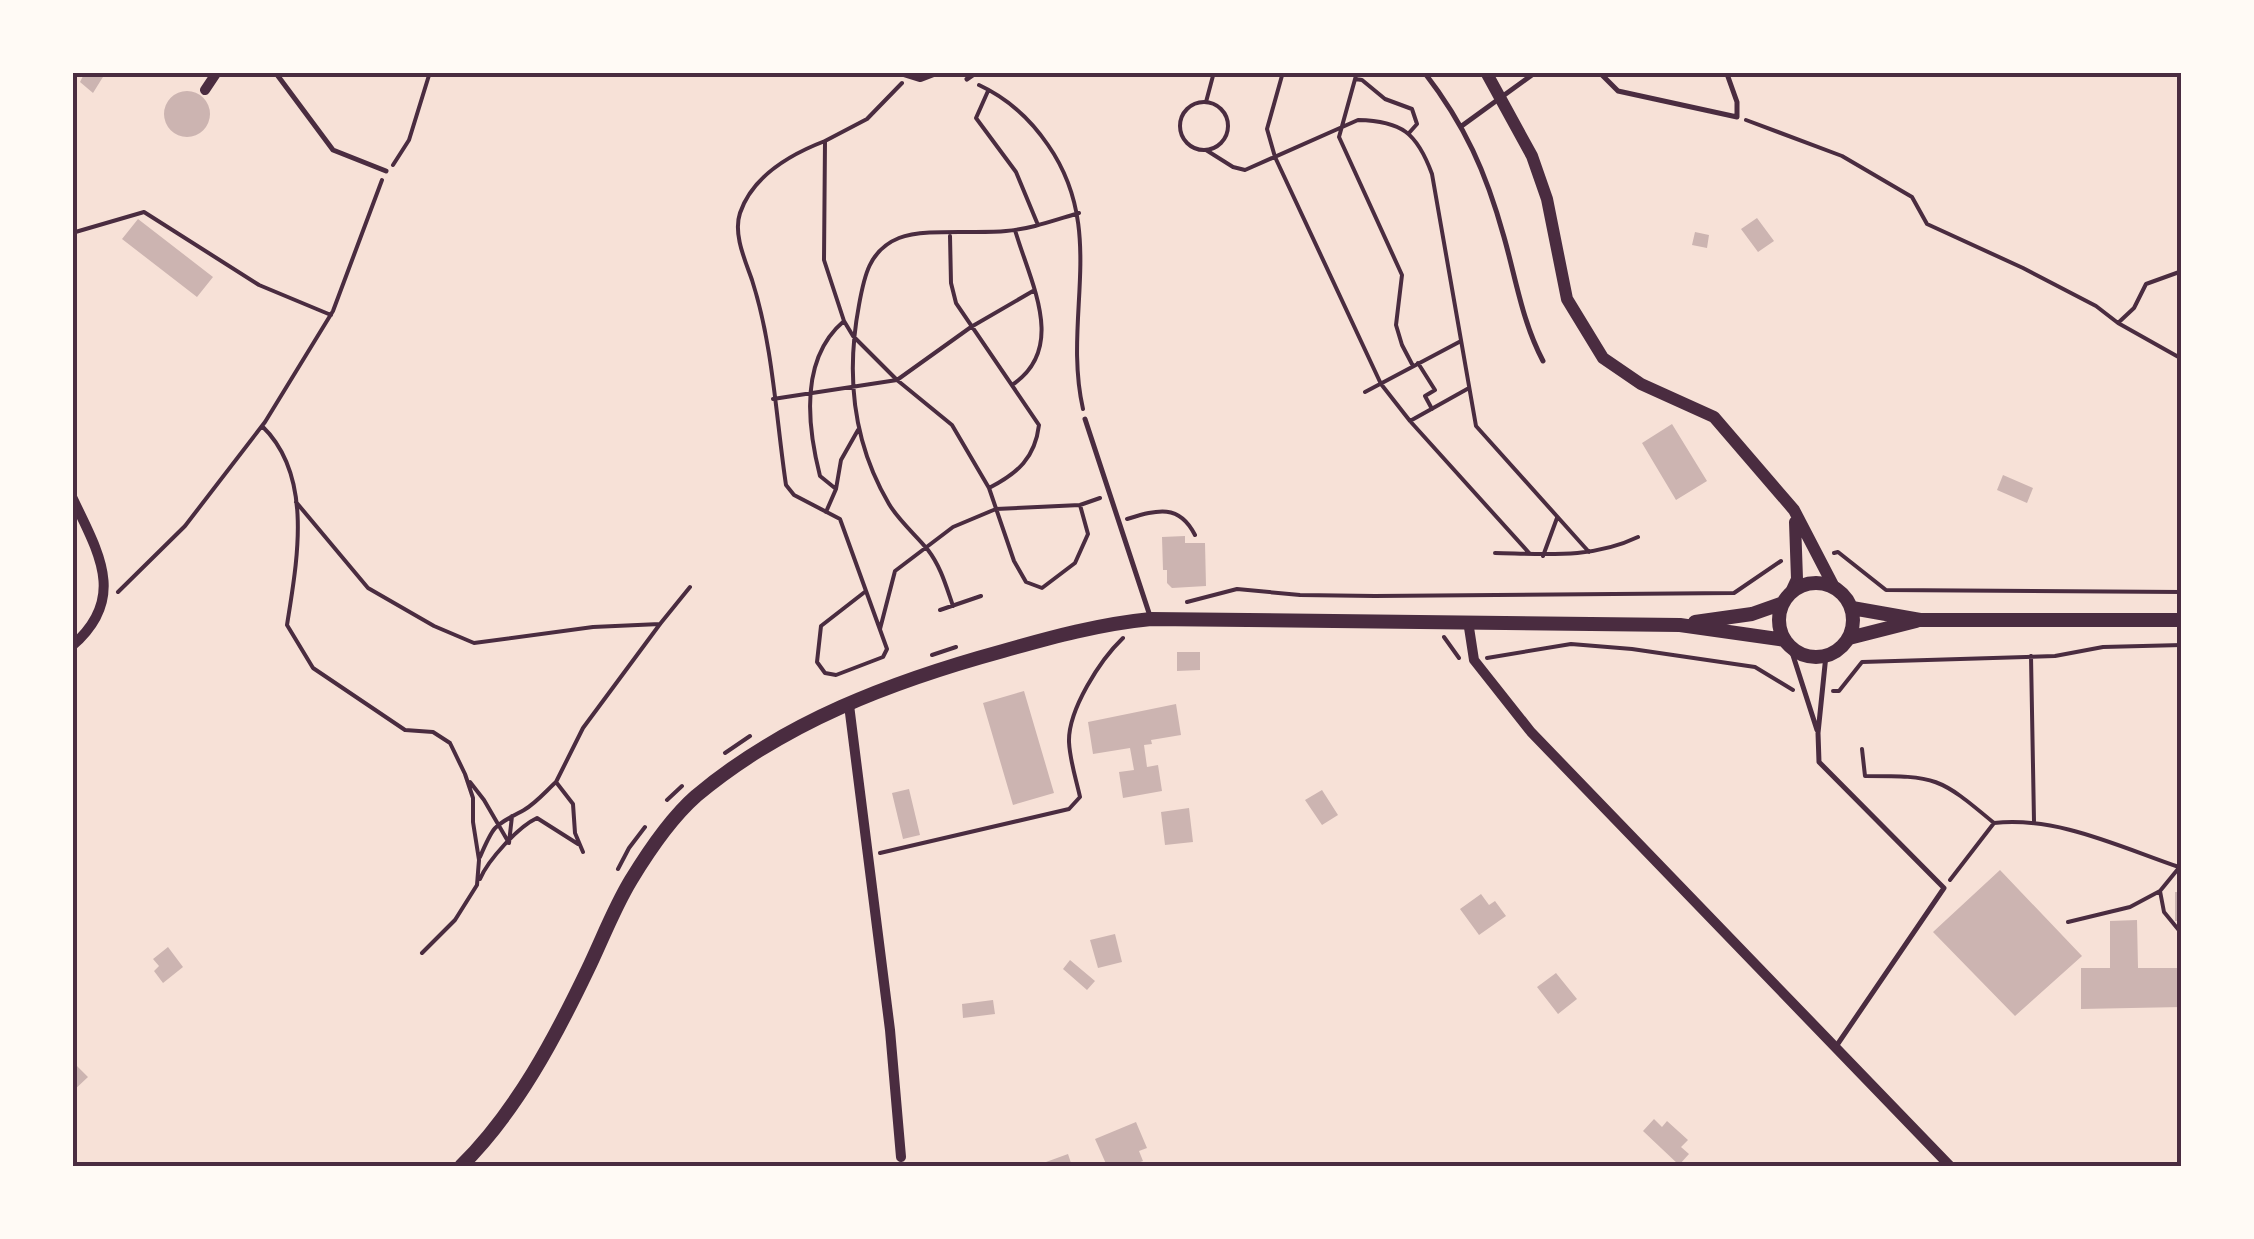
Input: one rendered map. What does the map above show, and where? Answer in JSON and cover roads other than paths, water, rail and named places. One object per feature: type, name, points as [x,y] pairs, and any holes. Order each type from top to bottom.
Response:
[{"type":"main road","points":[[461,1166],[514,1100],[546,1051],[630,881],[693,799],[754,752],[822,714],[966,661],[1067,632],[1151,619],[1680,625],[1788,643],[1804,655],[1826,656],[1848,638],[1854,620],[1847,598],[1834,586],[1813,582],[1752,614],[1680,625]]},
{"type":"main road","points":[[1787,598],[1779,619],[1788,643]]},
{"type":"main road","points":[[1852,608],[1920,620],[2182,620]]},
{"type":"main road","points":[[1848,638],[1920,620]]},
{"type":"street","points":[[205,90],[217,72]]},
{"type":"street","points":[[906,74],[920,77],[932,72]]},
{"type":"street","points":[[1486,72],[1532,156],[1547,200],[1567,299],[1603,358],[1641,384],[1714,417],[1794,510],[1834,586]]},
{"type":"street","points":[[72,497],[104,577],[104,605],[72,646]]},
{"type":"street","points":[[1787,598],[1797,578],[1794,510]]},
{"type":"street","points":[[1468,621],[1474,660],[1532,732],[1950,1166]]},
{"type":"street","points":[[849,705],[890,1030],[901,1158]]},
{"type":"lane","points":[[274,72],[333,150],[386,171]]},
{"type":"lane","points":[[967,79],[977,72]]},
{"type":"lane","points":[[1424,72],[1463,125],[1482,169],[1504,235],[1522,310],[1543,361]]},
{"type":"lane","points":[[1463,125],[1536,72]]},
{"type":"lane","points":[[1598,72],[1618,91],[1737,117],[1738,102],[1727,74]]},
{"type":"lane","points":[[1086,419],[1151,619]]},
{"type":"lane","points":[[1788,643],[1818,733]]},
{"type":"lane","points":[[1826,656],[1819,762],[1944,888],[1835,1047]]}]
